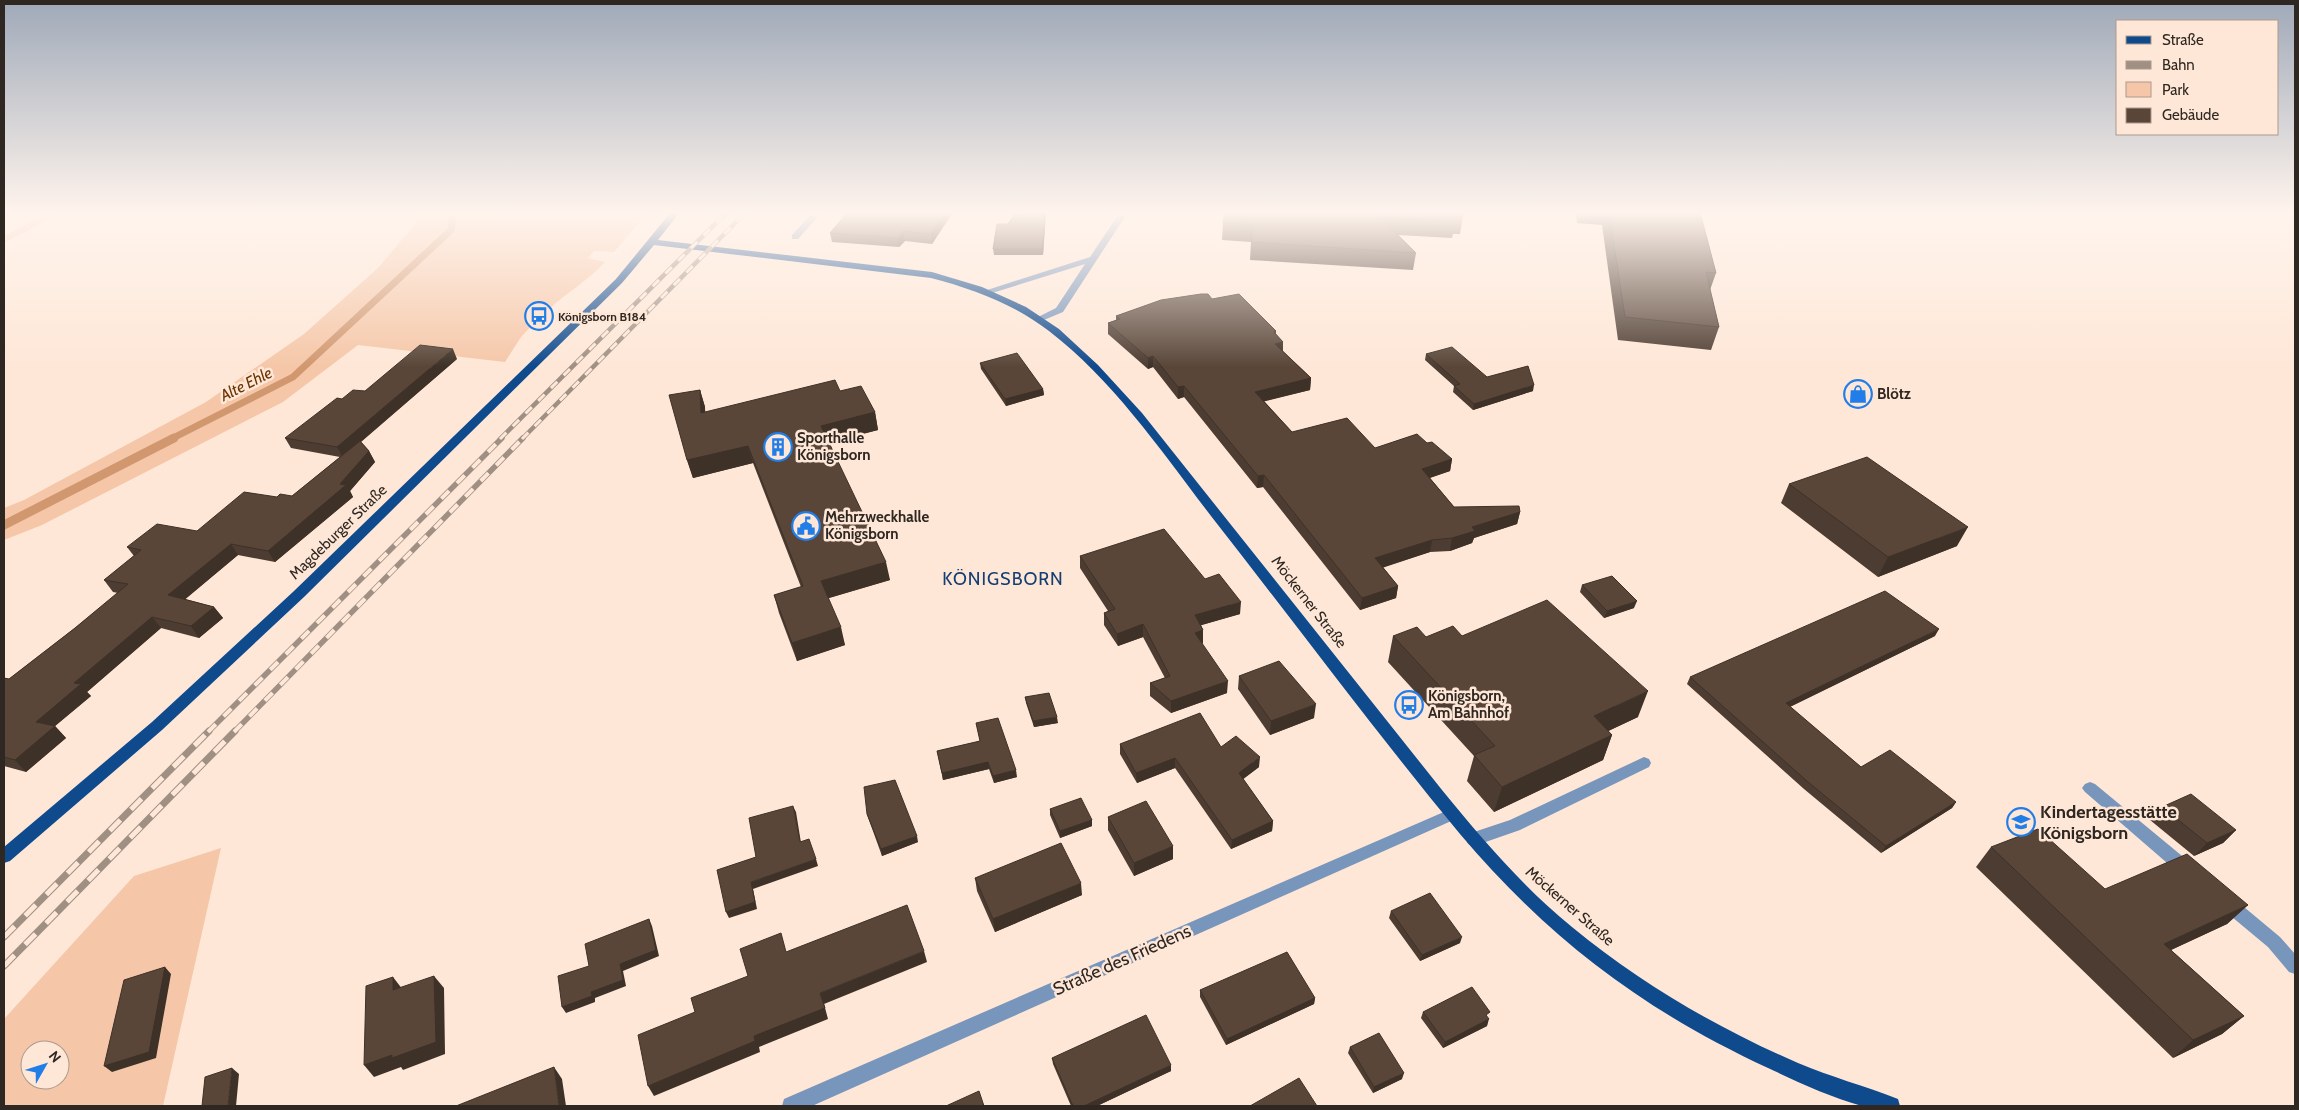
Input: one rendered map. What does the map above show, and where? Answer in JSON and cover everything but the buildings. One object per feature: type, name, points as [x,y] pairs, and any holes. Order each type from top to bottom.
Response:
[{"type":"main road","name":"Magdeburger Straße","points":[[4,856],[157,726],[299,594],[619,281],[633,264]]},
{"type":"main road","name":"Möckerner Straße","points":[[844,264],[916,272],[950,280],[986,292],[1039,319],[1082,355],[1139,415],[1370,712],[1474,839],[1527,897],[1572,937],[1658,998],[1700,1024],[1754,1052],[1831,1085],[1891,1106]]},
{"type":"street","points":[[986,292],[1077,264]]},
{"type":"street","points":[[1039,319],[1060,310],[1090,264]]},
{"type":"street","points":[[1474,839],[1515,824],[1644,763]]},
{"type":"street","points":[[2090,788],[2200,880]]},
{"type":"street","name":"Straße des Friedens","points":[[791,1106],[1453,814]]},
{"type":"street","points":[[2215,893],[2274,942],[2295,966]]},
{"type":"green space","points":[[382,264],[603,264],[548,310],[536,310],[528,319],[537,320],[521,337],[505,362],[358,345],[283,402],[42,525],[4,540],[4,508],[24,500],[206,402],[304,334]]},
{"type":"green space","points":[[221,848],[163,1106],[4,1106],[4,1019],[134,876]]},
{"type":"waterway","name":"Alte Ehle","points":[[171,439],[293,377],[415,264]]},
{"type":"waterway","name":"Alte Ehle","points":[[4,525],[174,438]]},
{"type":"railway","points":[[500,439],[675,264]]},
{"type":"railway","points":[[522,439],[695,264]]},
{"type":"railway","points":[[209,731],[502,438]]},
{"type":"railway","points":[[234,732],[523,438]]},
{"type":"railway","points":[[4,937],[209,731]]},
{"type":"railway","points":[[4,966],[235,731]]},
{"type":"place","name":"Königsborn B184","points":[[539,316]]},
{"type":"place","name":"Blötz","points":[[1858,394]]},
{"type":"place","name":"Sporthalle Königsborn","points":[[778,447]]},
{"type":"place","name":"Mehrzweckhalle Königsborn","points":[[806,526]]},
{"type":"place","name":"Königsborn, Am Bahnhof","points":[[1409,705]]},
{"type":"place","name":"Kindertagesstätte Königsborn","points":[[2021,822]]},
{"type":"district","name":"KÖNIGSBORN","points":[[1003,579]]}]
